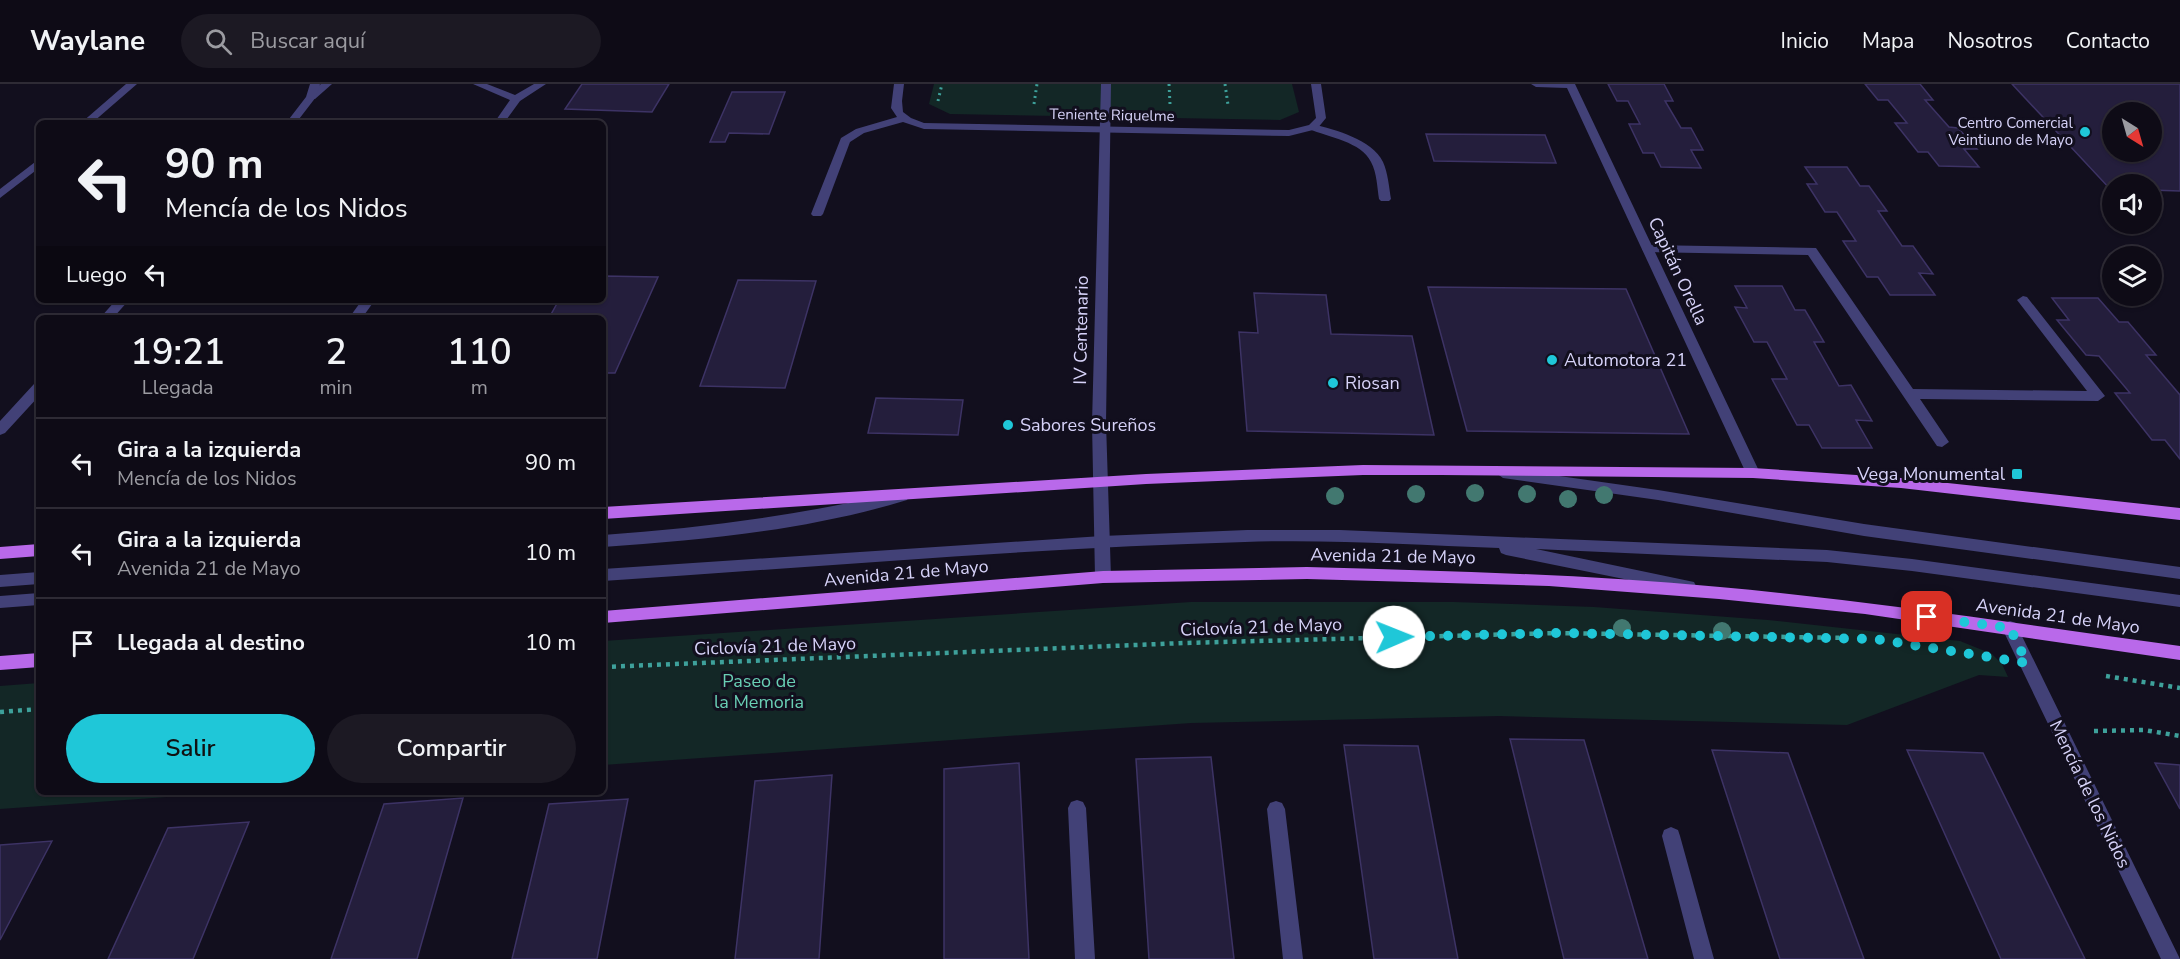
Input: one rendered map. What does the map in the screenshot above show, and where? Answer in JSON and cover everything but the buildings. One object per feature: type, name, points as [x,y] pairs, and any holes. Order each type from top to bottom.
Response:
[{"type":"main road","points":[[606,513],[916,492],[1364,470],[1753,472],[1901,483],[2180,514]]},
{"type":"main road","points":[[0,553],[36,550]]},
{"type":"main road","name":"Avenida 21 de Mayo","points":[[606,617],[1103,577],[1189,574],[1364,574],[1549,580],[1719,592],[1865,608],[2175,654]]},
{"type":"main road","points":[[0,663],[36,660]]},
{"type":"street","points":[[90,120],[132,84]]},
{"type":"street","points":[[312,97],[315,84]]},
{"type":"street","points":[[293,120],[312,97],[327,84]]},
{"type":"street","points":[[478,84],[516,99]]},
{"type":"street","points":[[501,120],[516,99],[541,84]]},
{"type":"street","points":[[817,214],[845,140],[860,131],[903,119],[895,108],[899,84]]},
{"type":"street","name":"IV Centenario","points":[[1103,577],[1099,423],[1106,84]]},
{"type":"street","points":[[1316,84],[1322,112],[1321,118],[1313,127],[1360,146],[1372,154],[1378,164],[1385,199]]},
{"type":"street","points":[[1536,84],[1570,84]]},
{"type":"street","name":"Capitán Orella","points":[[1570,84],[1753,472]]},
{"type":"street","name":"Teniente Riquelme","points":[[903,119],[924,126],[938,127],[1289,133],[1313,127]]},
{"type":"street","points":[[0,195],[36,165]]},
{"type":"street","points":[[1647,249],[1812,251],[1942,442]]},
{"type":"street","points":[[1910,394],[2098,396],[2023,300]]},
{"type":"street","points":[[109,315],[120,303]]},
{"type":"street","points":[[0,429],[36,390]]},
{"type":"street","points":[[1493,472],[1658,495],[1874,532],[2180,573]]},
{"type":"street","points":[[606,541],[752,528],[810,518],[916,492]]},
{"type":"street","points":[[606,575],[1102,542],[1247,536],[1441,538],[1827,556],[1912,565],[2180,601]]},
{"type":"street","points":[[1441,538],[1518,551],[1719,592]]},
{"type":"street","points":[[0,581],[36,578]]},
{"type":"street","points":[[0,602],[36,599]]},
{"type":"street","name":"Mencía de los Nidos","points":[[2010,628],[2171,959]]},
{"type":"street","points":[[1077,807],[1086,959]]},
{"type":"street","points":[[1276,809],[1293,959]]},
{"type":"street","points":[[1671,836],[1704,959]]},
{"type":"path","points":[[1033,110],[1036,84]]},
{"type":"path","points":[[1225,84],[1229,114]]},
{"type":"path","name":"Ciclovía 21 de Mayo","points":[[606,667],[1184,643],[1557,633],[1851,638]]},
{"type":"path","points":[[0,711],[36,709]]},
{"type":"path","points":[[2086,731],[2144,730],[2180,736]]},
{"type":"green space","points":[[934,84],[1292,84],[1299,112],[1280,120],[950,114],[929,104]]},
{"type":"green space","name":"Paseo de la Memoria","points":[[1191,602],[1454,602],[1594,607],[1768,620],[1960,641],[1992,654],[2002,664],[2008,677],[1979,675],[1847,725],[1499,716],[1191,723],[606,765],[606,641]]},
{"type":"green space","points":[[36,683],[36,795],[194,795],[0,809],[0,686]]},
{"type":"place","name":"Centro Comercial Veintiuno de Mayo","points":[[2085,132]]},
{"type":"place","name":"Automotora 21","points":[[1552,360]]},
{"type":"place","name":"Riosan","points":[[1333,383]]},
{"type":"place","name":"Sabores Sureños","points":[[1008,425]]},
{"type":"place","name":"Vega Monumental","points":[[2017,474]]},
{"type":"route","points":[[1394,637],[1557,633],[1875,639],[2027,663],[2010,628],[1927,617]]}]
